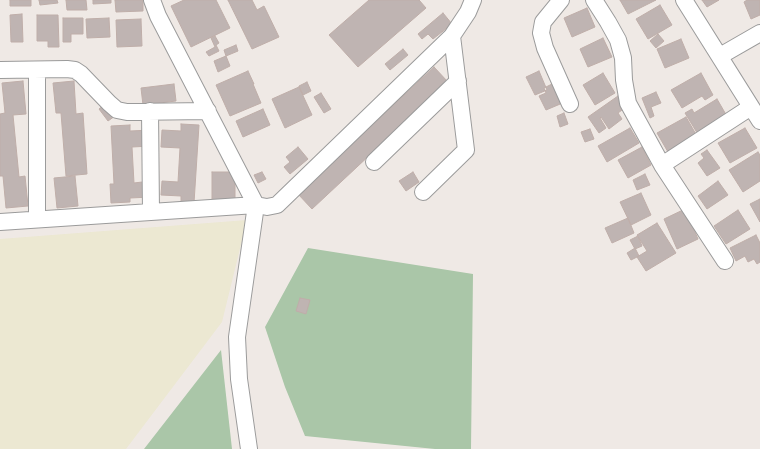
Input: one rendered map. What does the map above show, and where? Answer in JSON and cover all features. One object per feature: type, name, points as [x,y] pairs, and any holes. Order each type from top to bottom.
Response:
[{"type":"street","points":[[152,0],[158,16],[256,205],[237,337],[239,379],[249,449]]},
{"type":"street","points":[[0,222],[256,205],[267,207],[277,205],[452,36],[468,12],[473,0]]},
{"type":"street","points":[[561,0],[543,22],[541,33],[545,48],[570,104]]},
{"type":"street","points":[[594,0],[618,40],[623,58],[624,80],[628,103],[662,165],[725,261]]},
{"type":"street","points":[[684,0],[760,121]]},
{"type":"street","points":[[720,56],[760,33]]},
{"type":"street","points":[[423,192],[466,150],[452,36]]},
{"type":"street","points":[[0,70],[75,70],[81,74],[109,104],[117,110],[127,112],[208,111]]},
{"type":"street","points":[[37,70],[37,219]]},
{"type":"street","points":[[374,162],[458,81]]},
{"type":"street","points":[[662,165],[751,108]]},
{"type":"street","points":[[150,111],[151,212]]},
{"type":"shaded area","points":[[247,220],[222,322],[126,449],[0,449],[0,239]]},
{"type":"green space","points":[[308,248],[473,274],[471,449],[435,449],[305,436],[285,387],[265,327]]},
{"type":"green space","points":[[221,350],[232,449],[144,449]]},
{"type":"building","points":[[10,0],[31,0],[31,6],[10,6]]},
{"type":"building","points":[[39,0],[57,0],[58,3],[40,5]]},
{"type":"building","points":[[66,0],[86,0],[87,10],[67,10]]},
{"type":"building","points":[[93,0],[111,0],[111,3],[93,4]]},
{"type":"building","points":[[115,0],[143,0],[143,11],[116,12]]},
{"type":"building","points":[[184,0],[216,0],[230,28],[191,47],[171,6]]},
{"type":"building","points":[[228,0],[252,0],[257,10],[264,6],[279,37],[252,49]]},
{"type":"building","points":[[369,0],[419,0],[426,8],[358,67],[329,35]]},
{"type":"building","points":[[620,0],[656,0],[628,14]]},
{"type":"building","points":[[702,0],[719,0],[707,7]]},
{"type":"building","points":[[747,0],[760,0],[760,15],[751,19],[744,2]]},
{"type":"building","points":[[660,5],[672,25],[648,39],[636,19]]},
{"type":"building","points":[[587,8],[595,27],[572,37],[564,18]]},
{"type":"building","points":[[443,13],[452,24],[433,39],[428,34],[422,39],[418,34]]},
{"type":"building","points":[[22,14],[23,42],[11,42],[10,15]]},
{"type":"building","points":[[37,15],[58,15],[59,47],[48,47],[48,41],[37,41]]},
{"type":"building","points":[[63,18],[83,18],[83,34],[71,34],[71,42],[63,42]]},
{"type":"building","points":[[109,18],[110,37],[87,38],[86,19]]},
{"type":"building","points":[[141,19],[142,46],[117,47],[116,20]]},
{"type":"building","points":[[658,34],[664,41],[656,48],[650,41]]},
{"type":"building","points":[[215,36],[219,43],[216,45],[219,51],[209,56],[206,52],[215,47],[211,38]]},
{"type":"building","points":[[603,38],[612,57],[588,67],[580,49]]},
{"type":"building","points":[[681,39],[689,58],[665,68],[657,49]]},
{"type":"building","points":[[236,45],[238,51],[226,56],[224,50]]},
{"type":"building","points":[[403,49],[408,55],[390,70],[385,64]]},
{"type":"building","points":[[226,56],[230,66],[218,72],[214,61]]},
{"type":"building","points":[[434,67],[448,82],[312,209],[298,194]]},
{"type":"building","points":[[248,71],[261,103],[230,116],[216,85]]},
{"type":"building","points":[[539,71],[547,90],[535,95],[526,77]]},
{"type":"building","points":[[603,73],[615,93],[595,105],[583,85]]},
{"type":"building","points":[[701,73],[713,95],[705,100],[702,96],[682,108],[671,90]]},
{"type":"building","points":[[23,81],[26,114],[13,115],[19,177],[25,176],[28,206],[6,208],[3,176],[0,176],[0,114],[5,113],[2,83]]},
{"type":"building","points":[[74,81],[76,114],[83,113],[87,174],[66,176],[61,113],[56,113],[53,83]]},
{"type":"building","points":[[307,82],[311,91],[303,95],[299,86]]},
{"type":"building","points":[[556,82],[565,102],[546,110],[539,96],[546,93],[544,88]]},
{"type":"building","points":[[174,84],[176,101],[143,105],[141,88]]},
{"type":"building","points":[[299,87],[312,115],[285,128],[272,99]]},
{"type":"building","points":[[656,92],[661,103],[651,107],[654,116],[650,118],[642,98]]},
{"type":"building","points":[[321,93],[331,109],[324,113],[314,97]]},
{"type":"building","points":[[618,96],[626,107],[618,113],[622,119],[609,129],[601,117],[600,118],[606,128],[599,133],[588,117]]},
{"type":"building","points":[[717,99],[728,118],[699,136],[685,113],[692,109],[694,113]]},
{"type":"building","points":[[105,104],[115,116],[108,121],[99,109]]},
{"type":"building","points":[[263,109],[270,125],[243,137],[236,121]]},
{"type":"building","points":[[564,113],[568,124],[560,127],[557,116]]},
{"type":"building","points":[[686,117],[697,136],[668,152],[657,133]]},
{"type":"building","points":[[181,124],[199,125],[194,203],[181,203],[181,196],[161,195],[162,181],[178,182],[180,148],[161,147],[162,130],[181,131]]},
{"type":"building","points":[[130,125],[130,131],[151,130],[151,146],[132,147],[134,183],[150,181],[151,197],[130,198],[130,202],[111,203],[110,184],[114,184],[111,126]]},
{"type":"building","points":[[630,128],[639,143],[607,162],[598,146]]},
{"type":"building","points":[[745,128],[757,148],[730,163],[718,143]]},
{"type":"building","points":[[590,129],[594,139],[585,142],[581,132]]},
{"type":"building","points":[[298,147],[308,159],[290,174],[284,167],[290,162],[286,157]]},
{"type":"building","points":[[642,147],[651,165],[628,178],[618,160]]},
{"type":"building","points":[[707,150],[720,168],[707,176],[698,163],[704,158],[701,154]]},
{"type":"building","points":[[758,152],[760,155],[760,181],[743,192],[729,170]]},
{"type":"building","points":[[212,172],[235,172],[235,202],[212,202]]},
{"type":"building","points":[[262,172],[266,179],[258,183],[254,175]]},
{"type":"building","points":[[413,172],[419,182],[406,191],[399,181]]},
{"type":"building","points":[[645,174],[650,185],[637,190],[633,180]]},
{"type":"building","points":[[75,176],[78,206],[57,208],[54,178]]},
{"type":"building","points":[[718,181],[728,195],[707,209],[698,196]]},
{"type":"building","points":[[641,193],[651,215],[631,225],[620,202]]},
{"type":"building","points":[[760,199],[760,222],[750,204]]},
{"type":"building","points":[[685,209],[698,239],[677,249],[664,219]]},
{"type":"building","points":[[738,210],[750,229],[726,244],[714,226]]},
{"type":"building","points":[[628,218],[634,233],[612,243],[605,228]]},
{"type":"building","points":[[657,223],[676,253],[646,271],[637,257],[647,251],[637,235]]},
{"type":"building","points":[[756,235],[760,243],[760,262],[757,264],[754,259],[748,262],[745,256],[736,261],[730,248]]},
{"type":"building","points":[[638,236],[642,246],[635,249],[630,240]]},
{"type":"building","points":[[635,248],[639,256],[631,260],[627,253]]},
{"type":"building","points":[[300,298],[310,300],[306,314],[296,311]]}]
